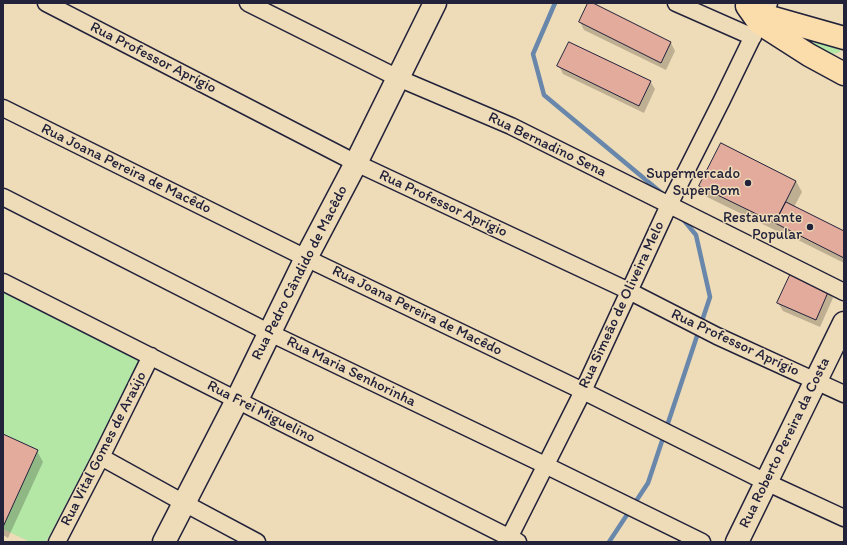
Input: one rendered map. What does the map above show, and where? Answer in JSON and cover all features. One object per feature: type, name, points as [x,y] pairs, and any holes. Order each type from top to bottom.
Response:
[{"type":"main road","points":[[755,15],[844,38]]},
{"type":"main road","points":[[755,15],[809,55],[844,74]]},
{"type":"street","name":"Rua Professor Aprígio","points":[[46,3],[356,163],[629,291],[717,336],[844,394]]},
{"type":"street","name":"Rua Bernadino Sena","points":[[248,3],[398,78],[511,126],[844,292]]},
{"type":"street","name":"Rua Pedro Cândido de Macêdo","points":[[164,542],[270,333],[306,258],[356,163],[435,3]]},
{"type":"street","points":[[676,3],[755,15]]},
{"type":"street","name":"Rua Simeão de Oliveira Melo","points":[[512,540],[545,465],[583,391],[755,15]]},
{"type":"street","name":"Rua Joana Pereira de Macêdo","points":[[3,108],[306,258],[583,391],[766,482],[844,518]]},
{"type":"street","name":"Rua Maria Senhorinha","points":[[3,197],[270,333],[702,542]]},
{"type":"street","name":"Rua Frei Miguelino","points":[[3,282],[512,540]]},
{"type":"street","name":"Rua Roberto Pereira da Costa","points":[[737,542],[844,323]]},
{"type":"street","name":"Rua Vital Gomes de Araújo","points":[[56,542],[101,457],[151,356]]},
{"type":"street","points":[[101,457],[184,504],[258,542]]},
{"type":"green space","points":[[802,35],[842,48],[839,52],[834,54],[823,50]]},
{"type":"green space","points":[[3,285],[144,356],[46,542],[30,542],[3,529]]},
{"type":"building","points":[[588,3],[593,3],[671,42],[661,63],[579,22]]},
{"type":"building","points":[[569,42],[651,81],[639,106],[557,66]]},
{"type":"building","name":"Supermercado SuperBom","points":[[721,143],[796,181],[775,223],[699,186]]},
{"type":"building","name":"Restaurante Popular","points":[[786,202],[844,231],[844,258],[775,223]]},
{"type":"building","points":[[791,273],[829,290],[816,320],[777,303]]},
{"type":"building","points":[[3,434],[38,450],[3,527]]},
{"type":"waterway","points":[[555,3],[533,54],[544,95],[664,195]]},
{"type":"waterway","points":[[609,542],[648,483],[710,297],[696,235],[682,218]]},
{"type":"place","name":"Supermercado SuperBom","points":[[748,183]]},
{"type":"place","name":"Restaurante Popular","points":[[810,227]]}]
